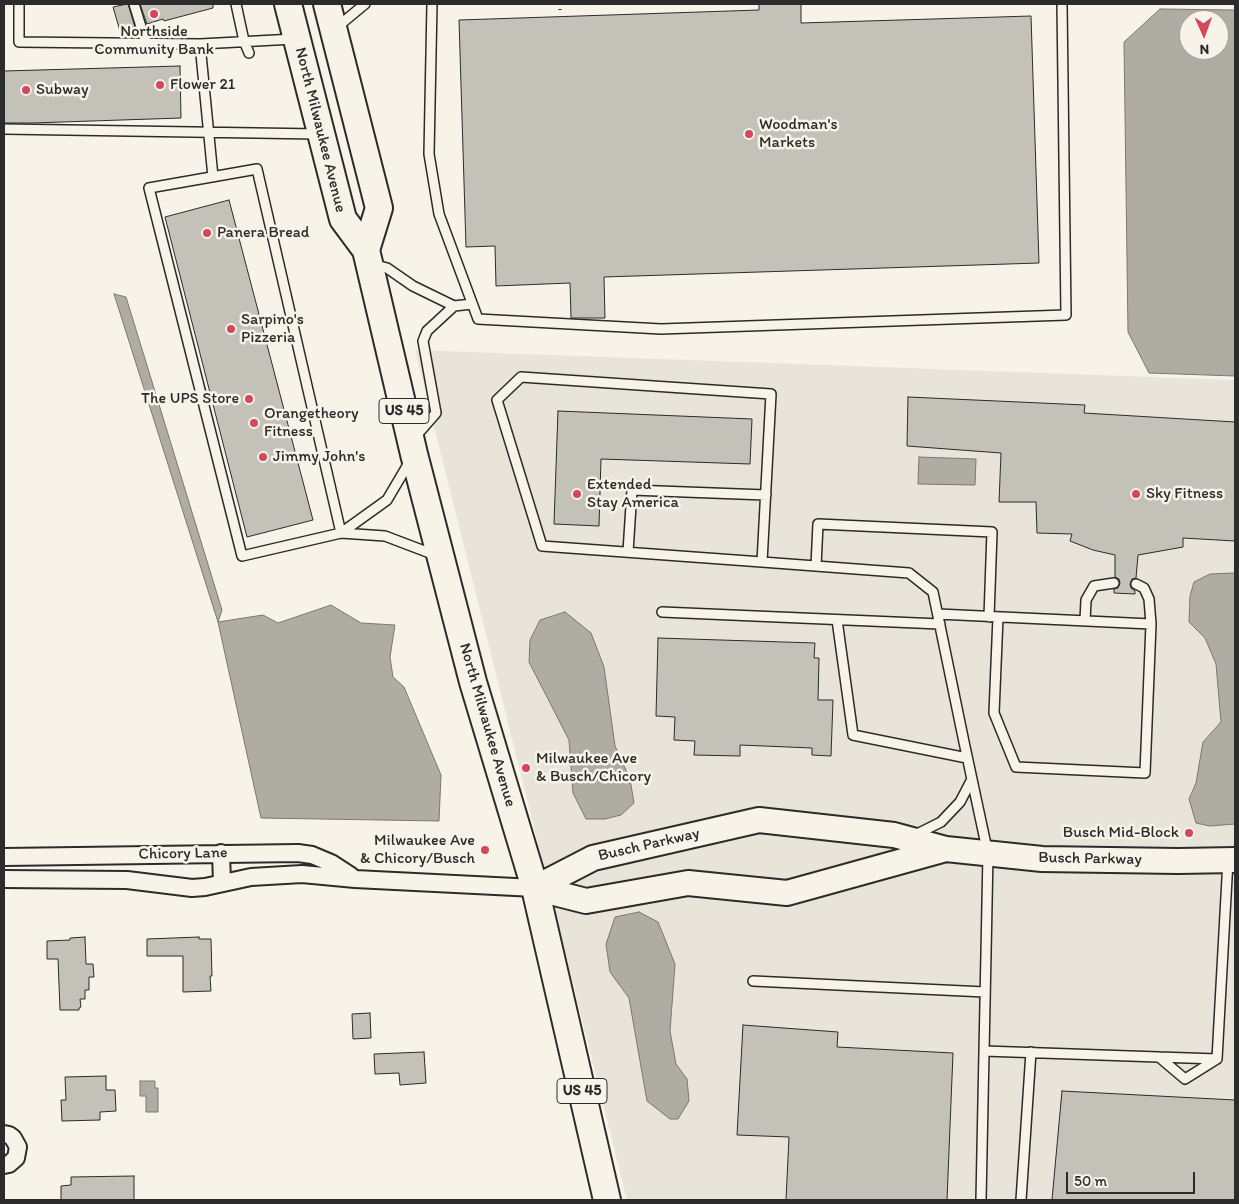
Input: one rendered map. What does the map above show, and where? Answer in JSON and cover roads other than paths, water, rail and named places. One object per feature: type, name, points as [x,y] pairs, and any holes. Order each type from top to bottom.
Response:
[{"type":"main road","name":"North Milwaukee Avenue","points":[[288,4],[343,219],[368,257],[413,447],[476,691],[535,888],[607,1200]]},
{"type":"main road","points":[[327,4],[379,208],[368,257]]},
{"type":"street","name":"Busch Parkway","points":[[535,888],[593,858],[759,820],[894,835],[946,849],[1042,859],[1232,860]]},
{"type":"street","name":"Busch Parkway","points":[[535,888],[586,901],[688,883],[787,893],[946,849]]},
{"type":"street","name":"Chicory Lane","points":[[4,857],[298,852],[331,862],[356,878]]},
{"type":"street","points":[[222,853],[222,883]]},
{"type":"street","name":"Chicory Lane","points":[[4,879],[127,880],[205,888],[251,877],[302,874],[535,888]]},
{"type":"street","points":[[4,1134],[13,1138],[18,1147],[16,1158],[9,1164],[4,1165]]},
{"type":"lane","points":[[19,4],[19,42],[200,44],[297,39]]},
{"type":"lane","points":[[134,4],[146,43]]},
{"type":"lane","points":[[236,4],[244,42],[249,53]]},
{"type":"lane","points":[[334,30],[364,4]]},
{"type":"lane","points":[[432,4],[429,154],[439,214],[478,319],[661,330],[1066,315],[1062,4]]},
{"type":"lane","points":[[200,44],[213,177]]},
{"type":"lane","points":[[4,129],[321,134]]},
{"type":"lane","points":[[341,533],[258,170],[149,188],[242,556],[341,533],[385,536],[441,558]]},
{"type":"lane","points":[[368,257],[413,286],[454,306],[472,304]]},
{"type":"lane","points":[[341,533],[387,500],[413,447],[436,413],[423,341],[428,331],[454,306]]},
{"type":"lane","points":[[762,562],[771,394],[521,378],[496,400],[542,546],[909,573],[933,592],[988,854],[981,1200]]},
{"type":"lane","points":[[628,552],[632,490],[766,495]]},
{"type":"lane","points":[[816,566],[818,524],[992,532],[994,713],[1016,767],[1145,773],[1151,624],[1149,599],[1144,588],[1136,584]]},
{"type":"lane","points":[[1086,621],[1086,600],[1094,586],[1114,583]]},
{"type":"lane","points":[[662,612],[837,620],[994,617],[1151,624]]},
{"type":"lane","points":[[837,620],[853,735],[967,758]]},
{"type":"lane","points":[[907,838],[941,822],[960,802],[972,779]]},
{"type":"lane","points":[[1217,1059],[1232,860]]},
{"type":"lane","points":[[753,980],[986,992]]},
{"type":"lane","points":[[984,1051],[1217,1059]]},
{"type":"lane","points":[[1021,1200],[1031,1052]]},
{"type":"lane","points":[[1159,1057],[1185,1079],[1217,1059]]},
{"type":"place","name":"Northside Community Bank","points":[[154,14]]},
{"type":"place","name":"Flower 21","points":[[160,85]]},
{"type":"place","name":"Subway","points":[[26,90]]},
{"type":"place","name":"Woodman's Markets","points":[[749,134]]},
{"type":"place","name":"Panera Bread","points":[[207,233]]},
{"type":"place","name":"Sarpino's Pizzeria","points":[[231,329]]},
{"type":"place","name":"The UPS Store","points":[[249,399]]},
{"type":"place","name":"Orangetheory Fitness","points":[[254,423]]},
{"type":"place","name":"Jimmy John's","points":[[263,457]]},
{"type":"place","name":"Extended Stay America","points":[[577,494]]},
{"type":"place","name":"Sky Fitness","points":[[1136,494]]},
{"type":"place","name":"Milwaukee Ave & Busch/Chicory","points":[[526,768]]},
{"type":"place","name":"Busch Mid-Block","points":[[1189,833]]},
{"type":"place","name":"Milwaukee Ave & Chicory/Busch","points":[[485,850]]}]
